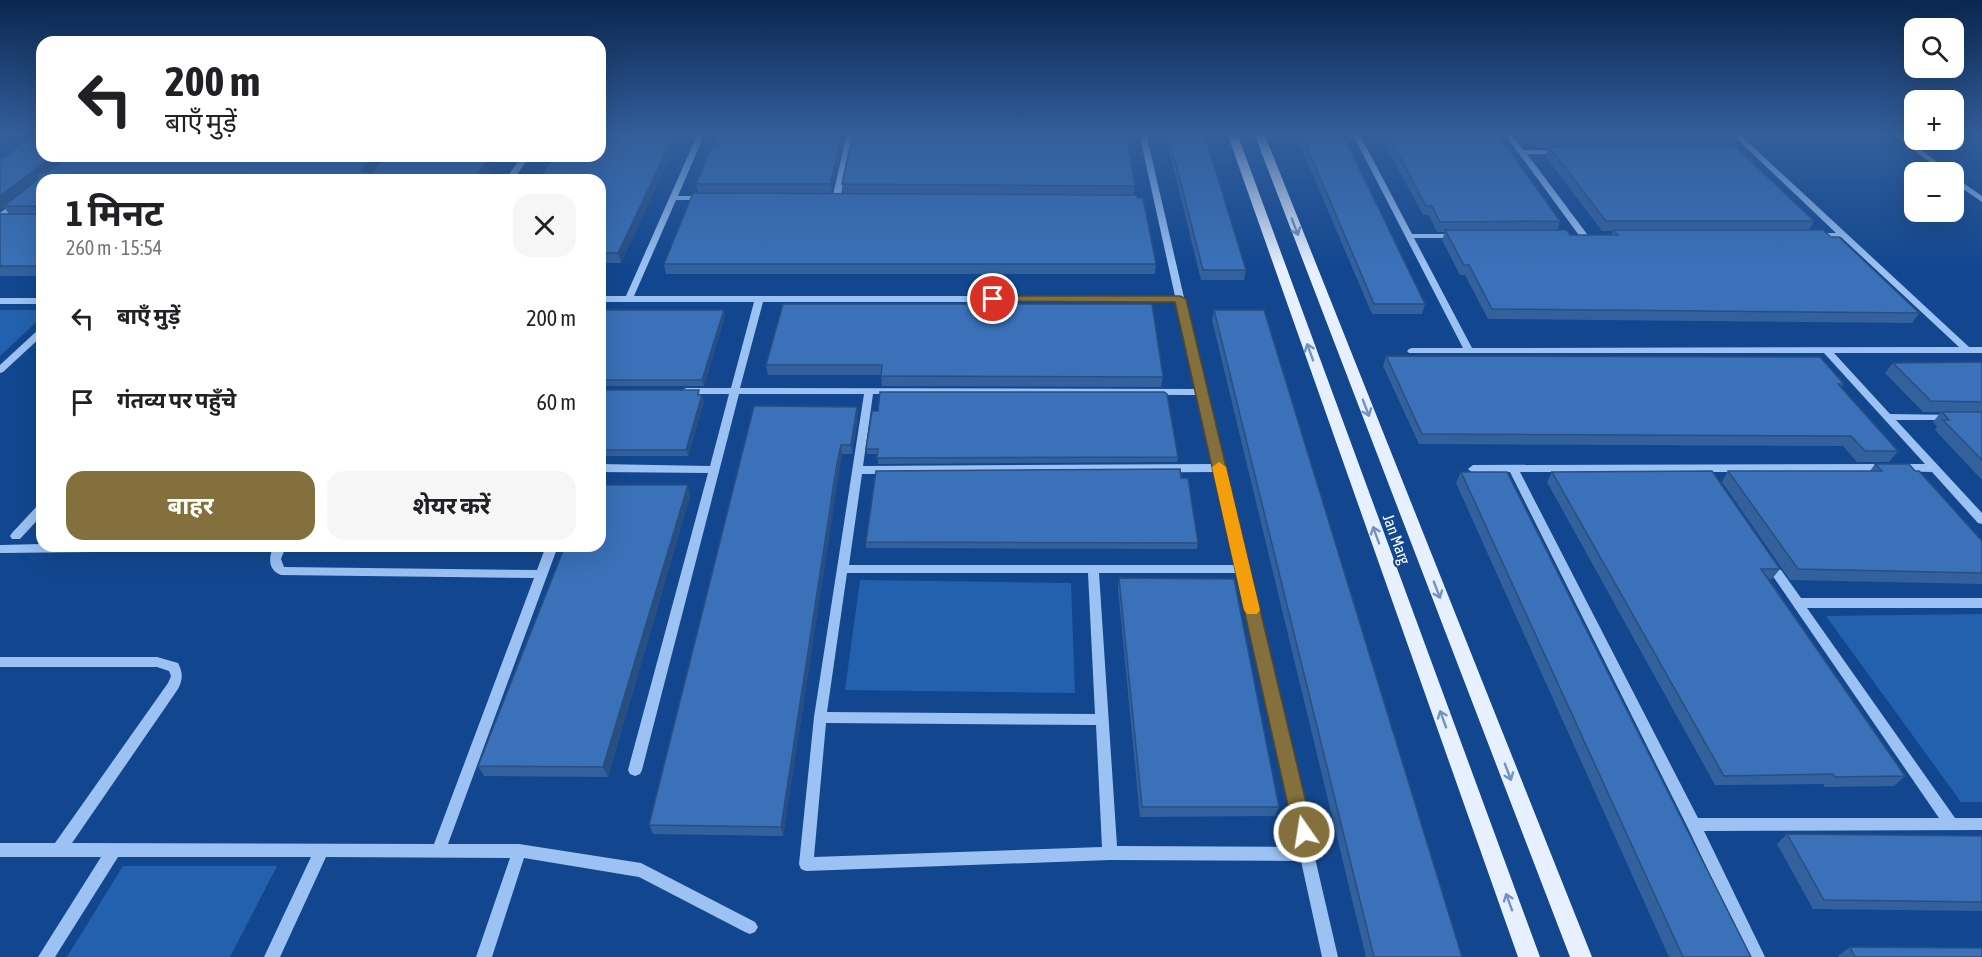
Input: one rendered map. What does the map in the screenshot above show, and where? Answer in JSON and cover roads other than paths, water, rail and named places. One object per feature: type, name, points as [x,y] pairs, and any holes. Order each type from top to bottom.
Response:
[{"type":"main road","name":"Jan Marg","points":[[1248,178],[1529,957]]},
{"type":"main road","points":[[1276,178],[1581,957]]},
{"type":"street","points":[[629,299],[683,178]]},
{"type":"street","points":[[836,199],[841,178]]},
{"type":"street","points":[[1149,178],[1152,200],[1180,299],[1202,392],[1330,957]]},
{"type":"street","points":[[1378,178],[1469,351]]},
{"type":"street","points":[[1540,178],[1584,236]]},
{"type":"street","points":[[1782,178],[1967,350]]},
{"type":"street","points":[[1964,186],[1982,200]]},
{"type":"street","points":[[0,219],[25,197]]},
{"type":"street","points":[[674,198],[708,198]]},
{"type":"street","points":[[825,199],[848,199]]},
{"type":"street","points":[[0,219],[10,220]]},
{"type":"street","points":[[1808,235],[1844,235]]},
{"type":"street","points":[[1409,236],[1467,236]]},
{"type":"street","points":[[1572,236],[1596,236]]},
{"type":"street","points":[[606,299],[1180,299]]},
{"type":"street","points":[[635,770],[759,299]]},
{"type":"street","points":[[0,301],[36,301]]},
{"type":"street","points":[[0,370],[36,337]]},
{"type":"street","points":[[1826,350],[1982,520]]},
{"type":"street","points":[[1412,351],[1982,350]]},
{"type":"street","points":[[679,391],[1202,392]]},
{"type":"street","points":[[869,391],[820,717],[806,864],[1110,853],[1308,854]]},
{"type":"street","points":[[1887,417],[1958,417]]},
{"type":"street","points":[[606,468],[714,470]]},
{"type":"street","points":[[858,470],[1219,468]]},
{"type":"street","points":[[1473,469],[1707,473],[1935,468]]},
{"type":"street","points":[[1513,469],[1694,825],[1757,957]]},
{"type":"street","points":[[16,536],[36,514]]},
{"type":"street","points":[[0,549],[36,549]]},
{"type":"street","points":[[276,552],[276,565],[281,571],[541,574]]},
{"type":"street","points":[[438,852],[550,552]]},
{"type":"street","points":[[1764,555],[1951,824]]},
{"type":"street","points":[[843,569],[1242,569]]},
{"type":"street","points":[[1093,569],[1110,853]]},
{"type":"street","points":[[1797,603],[1982,603]]},
{"type":"street","points":[[0,662],[158,662],[174,667],[177,676],[174,685],[59,850]]},
{"type":"street","points":[[820,717],[1103,720]]},
{"type":"street","points":[[1694,825],[1982,824]]},
{"type":"street","points":[[0,850],[519,851],[641,870],[750,927]]},
{"type":"street","points":[[46,957],[114,850]]},
{"type":"street","points":[[484,957],[519,851]]},
{"type":"street","points":[[272,957],[321,852]]}]
